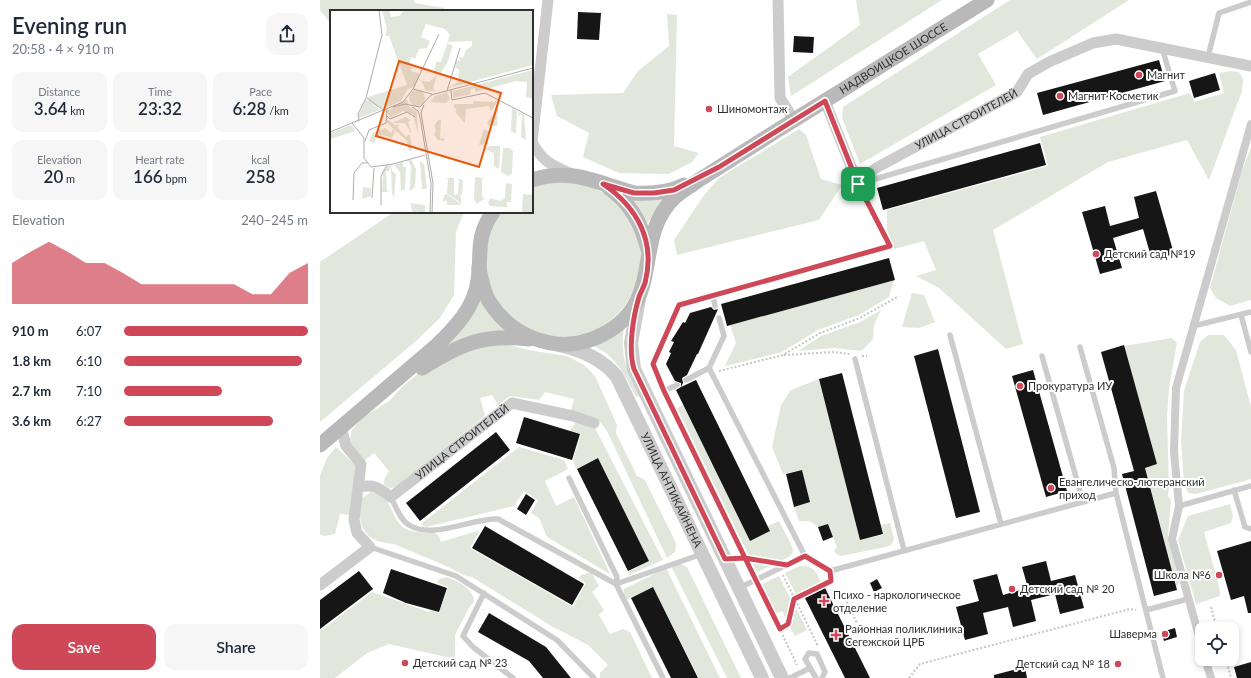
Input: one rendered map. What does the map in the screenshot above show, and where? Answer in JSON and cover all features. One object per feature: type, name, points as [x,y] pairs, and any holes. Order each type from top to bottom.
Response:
[{"type":"main road","name":"НАДВОИЦКОЕ ШОССЕ","points":[[719,167],[987,0]]},
{"type":"main road","points":[[533,180],[546,176],[573,175],[588,178],[634,193],[654,193],[674,190],[719,167]]},
{"type":"main road","points":[[387,389],[444,354],[479,340],[506,337],[574,343],[594,338],[620,322],[639,298],[645,284],[656,225],[668,205],[675,197],[719,167]]},
{"type":"main road","points":[[603,184],[629,205],[638,219],[648,251],[648,268]]},
{"type":"main road","points":[[320,445],[387,389],[453,330],[465,314],[474,297],[478,280],[479,251],[482,235],[493,213]]},
{"type":"main road","points":[[479,268],[486,294],[498,313],[510,325],[524,334],[541,341]]},
{"type":"street","points":[[533,133],[548,0]]},
{"type":"street","points":[[778,0],[780,98],[794,120]]},
{"type":"street","name":"УЛИЦА СТРОИТЕЛЕЙ","points":[[858,184],[876,168],[1017,92],[1028,74],[1071,52],[1093,43],[1116,39],[1251,66]]},
{"type":"street","points":[[825,101],[858,184]]},
{"type":"street","points":[[1195,623],[1172,539],[1179,506],[1174,452],[1176,388],[1251,124]]},
{"type":"street","points":[[533,144],[538,153],[547,163],[573,175]]},
{"type":"street","name":"УЛИЦА АНТИКАЙНЕНА","points":[[639,298],[631,343],[634,369],[782,678]]},
{"type":"street","name":"УЛИЦА АНТИКАЙНЕНА","points":[[541,341],[584,352],[604,364],[617,377],[762,678]]},
{"type":"street","name":"УЛИЦА СТРОИТЕЛЕЙ","points":[[391,496],[512,403],[573,416],[594,423]]},
{"type":"street","points":[[320,585],[370,547],[357,533],[354,520],[361,464],[346,446],[341,427]]},
{"type":"street","points":[[359,487],[370,485],[391,496]]},
{"type":"street","points":[[1207,666],[1211,678]]},
{"type":"lane","points":[[1208,57],[1219,13],[1251,2]]},
{"type":"lane","points":[[677,385],[664,391],[653,364],[679,305],[890,246],[858,184],[1175,91],[1162,48]]},
{"type":"lane","points":[[713,296],[716,306]]},
{"type":"lane","points":[[1194,326],[1251,312]]},
{"type":"lane","points":[[1241,315],[1251,352]]},
{"type":"lane","points":[[686,380],[711,370],[724,336],[719,318]]},
{"type":"lane","points":[[950,335],[1000,524]]},
{"type":"lane","points":[[1080,347],[1114,468],[1116,493],[1163,678]]},
{"type":"lane","points":[[1042,356],[1083,502]]},
{"type":"lane","points":[[854,357],[904,550]]},
{"type":"lane","points":[[711,370],[805,556],[830,571],[1116,493]]},
{"type":"lane","points":[[569,478],[617,577],[616,584]]},
{"type":"lane","points":[[1179,506],[1251,486]]},
{"type":"lane","points":[[1234,490],[1245,527],[1251,529]]},
{"type":"lane","points":[[391,496],[397,510],[408,525],[425,530],[441,530],[456,528],[470,522],[486,519],[498,519],[616,584],[663,678]]},
{"type":"lane","points":[[370,547],[456,576],[557,640],[594,678]]},
{"type":"lane","points":[[616,584],[703,554]]},
{"type":"lane","points":[[739,588],[805,556]]},
{"type":"lane","points":[[484,593],[463,636],[473,647],[513,678]]},
{"type":"lane","points":[[1146,610],[1188,599]]},
{"type":"lane","points":[[816,678],[806,659],[810,653],[813,652],[816,654],[825,672],[822,678]]},
{"type":"lane","points":[[790,678],[810,668]]},
{"type":"path","points":[[783,355],[820,333],[860,318],[899,296]]},
{"type":"path","points":[[711,370],[783,355],[834,352],[854,357]]},
{"type":"path","points":[[860,356],[867,356]]},
{"type":"path","points":[[664,391],[801,673]]},
{"type":"path","points":[[725,559],[745,558],[787,565]]},
{"type":"path","points":[[779,568],[821,652]]},
{"type":"path","points":[[794,599],[831,581],[830,571]]},
{"type":"path","points":[[845,598],[857,623]]},
{"type":"path","points":[[780,629],[788,624],[794,599]]},
{"type":"path","points":[[837,612],[849,607]]},
{"type":"path","points":[[1211,607],[1215,622]]},
{"type":"path","points":[[909,678],[920,664],[1130,609],[1146,610]]},
{"type":"path","points":[[1228,666],[1231,678]]},
{"type":"shaded area","points":[[320,0],[414,0],[415,3],[444,8],[444,10],[330,10],[330,23],[320,10]]},
{"type":"shaded area","points":[[856,0],[942,0],[791,96],[788,77],[860,25]]},
{"type":"shaded area","points":[[1010,0],[1129,0],[1037,59],[1017,31],[978,54],[996,85],[860,164],[842,118],[843,107]]},
{"type":"shaded area","points":[[667,14],[677,15],[674,146],[699,153],[692,162],[669,174],[619,173],[583,157],[589,133],[557,116],[551,95],[623,93],[638,71],[669,46]]},
{"type":"shaded area","points":[[1231,71],[1239,72],[1243,79],[1242,91],[1209,180],[1187,140],[1108,162],[993,230],[1023,344],[1006,349],[939,288],[916,276],[936,270],[924,241],[894,249],[887,230],[887,210],[1048,166],[1040,137],[1190,93],[1194,102],[1224,93],[1219,73]]},
{"type":"shaded area","points":[[799,129],[806,135],[821,179],[842,185],[819,220],[677,255],[674,240],[704,195],[719,178]]},
{"type":"shaded area","points":[[1251,147],[1251,300],[1230,306],[1216,298],[1210,288],[1242,171]]},
{"type":"shaded area","points":[[571,181],[601,191],[610,197],[630,218],[640,242],[640,268],[633,293],[618,314],[596,329],[570,336],[539,333],[520,325],[509,317],[500,307],[491,292],[486,279],[485,252],[487,233],[498,213],[533,213],[533,187],[539,184]]},
{"type":"shaded area","points":[[669,196],[646,225],[629,200]]},
{"type":"shaded area","points":[[393,213],[464,213],[456,232],[454,295],[440,318],[416,341],[320,422],[320,262]]},
{"type":"shaded area","points":[[894,280],[889,297],[859,315],[818,330],[782,352],[725,366],[736,343],[730,325]]},
{"type":"shaded area","points":[[481,291],[510,330],[423,364]]},
{"type":"shaded area","points":[[912,293],[924,295],[935,322],[919,328],[902,327]]},
{"type":"shaded area","points":[[881,310],[874,325],[873,339],[862,351],[834,348],[798,351],[821,336],[860,322]]},
{"type":"shaded area","points":[[624,328],[624,355],[628,371],[640,396],[636,397],[623,373],[613,360],[600,349],[591,345],[612,338]]},
{"type":"shaded area","points":[[1208,335],[1224,335],[1236,350],[1251,407],[1251,479],[1196,494],[1188,493],[1184,483],[1181,439],[1184,391],[1200,342]]},
{"type":"shaded area","points":[[1172,338],[1177,343],[1169,388],[1167,417],[1168,496],[1171,500],[1168,536],[1179,582],[1177,588],[1145,468],[1157,464],[1124,346]]},
{"type":"shaded area","points":[[497,342],[528,350],[567,356],[584,365],[595,376],[617,425],[616,433],[637,476],[645,480],[676,543],[675,552],[667,558],[607,431],[597,418],[571,410],[574,399],[545,392],[539,400],[510,396],[498,405],[492,395],[480,398],[485,416],[396,487],[391,488],[385,486],[384,480],[389,471],[374,453],[365,460],[351,444],[350,438],[352,430],[362,418],[389,401],[404,385],[436,360]]},
{"type":"shaded area","points":[[819,379],[860,540],[883,535],[881,525],[890,523],[894,538],[892,544],[886,547],[841,556],[836,554],[834,551],[837,547],[828,524],[818,527],[810,521],[799,521],[794,507],[810,502],[802,470],[783,474],[772,447],[781,405],[791,390]]},
{"type":"shaded area","points":[[683,405],[750,541],[770,531],[768,526],[779,521],[792,546],[793,552],[789,557],[779,560],[767,560],[749,556],[677,408]]},
{"type":"shaded area","points":[[577,420],[595,428],[663,560],[629,575],[628,572],[649,561],[598,458],[576,469],[573,460],[581,434],[570,431]]},
{"type":"shaded area","points":[[336,447],[355,465],[351,515],[340,514],[335,534],[324,536],[320,534],[320,476],[327,458]]},
{"type":"shaded area","points":[[519,447],[564,460],[568,469],[545,481],[556,506],[574,497],[610,574],[547,537],[539,518],[531,513],[538,500],[524,491],[514,506],[426,527],[421,524]]},
{"type":"shaded area","points":[[371,492],[386,498],[398,522],[403,527],[408,530],[435,533],[439,536],[441,542],[480,530],[470,548],[573,607],[586,583],[578,578],[581,575],[591,572],[599,586],[592,592],[604,610],[599,615],[610,634],[623,629],[630,632],[652,678],[600,678],[600,673],[608,665],[588,645],[553,627],[472,577],[466,576],[396,545],[374,540],[365,531],[360,517],[362,498]]},
{"type":"shaded area","points":[[1230,504],[1233,516],[1231,523],[1204,532],[1220,590],[1220,596],[1196,604],[1178,540],[1188,516]]},
{"type":"shaded area","points":[[752,562],[773,565],[757,572]]},
{"type":"shaded area","points":[[681,564],[687,567],[741,678],[727,678],[671,566]]},
{"type":"shaded area","points":[[800,566],[808,567],[814,570],[821,582],[796,594],[785,573]]},
{"type":"shaded area","points":[[666,568],[720,678],[699,678],[653,587],[626,600],[624,596],[624,589]]},
{"type":"shaded area","points":[[779,576],[791,600],[786,618],[782,611],[776,614],[762,584]]},
{"type":"shaded area","points":[[445,577],[464,585],[471,593],[474,602],[470,606],[455,635],[455,659],[389,644],[367,653],[335,678],[320,678],[320,631],[372,592],[429,612],[431,610],[439,613],[448,587],[437,583],[439,579]]},
{"type":"shaded area","points":[[795,606],[807,630],[795,636],[790,627]]},
{"type":"building","points":[[578,12],[601,13],[599,40],[577,39]]},
{"type":"building","points":[[794,36],[814,37],[813,53],[793,52]]},
{"type":"building","points":[[1159,60],[1165,81],[1043,115],[1037,93]]},
{"type":"building","points":[[1215,73],[1220,90],[1194,98],[1189,81]]},
{"type":"building","points":[[1040,143],[1046,165],[883,210],[877,188]]},
{"type":"building","points":[[1156,191],[1174,254],[1152,260],[1143,229],[1113,238],[1122,268],[1100,274],[1082,212],[1105,206],[1110,226],[1139,218],[1134,197]]},
{"type":"building","points":[[889,258],[895,280],[727,326],[721,304]]},
{"type":"building","points":[[711,307],[714,310],[718,309],[698,354],[687,375],[682,378],[683,383],[681,387],[681,383],[675,381],[666,364],[671,353],[669,352],[674,342],[671,341],[683,322],[685,323],[690,313]]},
{"type":"building","points":[[1124,345],[1157,464],[1145,468],[1177,590],[1154,596],[1122,474],[1134,471],[1101,352]]},
{"type":"building","points":[[938,349],[980,512],[956,518],[914,356]]},
{"type":"building","points":[[1033,370],[1067,491],[1046,497],[1012,376]]},
{"type":"building","points":[[842,373],[883,534],[860,540],[819,379]]},
{"type":"building","points":[[696,380],[770,531],[750,541],[676,390]]},
{"type":"building","points":[[524,417],[580,434],[572,460],[516,443]]},
{"type":"building","points":[[496,432],[510,450],[420,521],[406,503]]},
{"type":"building","points":[[598,458],[649,561],[628,571],[577,469]]},
{"type":"building","points":[[802,470],[810,502],[794,507],[786,474]]},
{"type":"building","points":[[526,494],[535,500],[526,515],[517,509]]},
{"type":"building","points":[[828,524],[833,537],[823,541],[818,527]]},
{"type":"building","points":[[485,526],[584,584],[572,605],[472,548]]},
{"type":"building","points":[[1251,541],[1251,613],[1248,613],[1244,596],[1231,600],[1217,551]]},
{"type":"building","points":[[1046,561],[1051,581],[1075,575],[1084,608],[1060,614],[1055,594],[1031,600],[1036,621],[1013,627],[1008,607],[983,613],[988,634],[965,640],[956,607],[979,601],[973,580],[997,574],[1003,595],[1028,588],[1022,567]]},
{"type":"building","points":[[391,569],[447,588],[439,612],[406,603],[383,593]]},
{"type":"building","points":[[359,571],[373,589],[320,629],[320,600]]},
{"type":"building","points":[[877,579],[882,588],[874,592],[870,583]]},
{"type":"building","points":[[653,587],[698,678],[671,678],[631,598]]},
{"type":"building","name":"Районная поликлиника Сегежской ЦРБ","points":[[825,588],[870,678],[845,678],[805,598]]},
{"type":"building","points":[[489,613],[546,647],[571,678],[543,678],[529,661],[478,632]]},
{"type":"building","points":[[1175,628],[1177,637],[1164,641],[1161,632]]},
{"type":"building","points":[[1251,662],[1251,678],[1237,678],[1234,667]]},
{"type":"building","points":[[1025,667],[1027,678],[994,678],[994,675]]},
{"type":"place","name":"Магнит","points":[[1139,75]]},
{"type":"place","name":"Магнит Косметик","points":[[1060,96]]},
{"type":"place","name":"Шиномонтаж","points":[[709,109]]},
{"type":"place","name":"Детский сад №19","points":[[1096,254]]},
{"type":"place","name":"Прокуратура ИУ","points":[[1020,386]]},
{"type":"place","name":"Евангелическо-лютеранский приход","points":[[1051,488]]},
{"type":"place","name":"Школа №6","points":[[1219,575]]},
{"type":"place","name":"Детский сад № 20","points":[[1012,589]]},
{"type":"place","name":"Психо - наркологическое отделение","points":[[824,601]]},
{"type":"place","name":"Шаверма","points":[[1165,634]]},
{"type":"place","name":"Районная поликлиника Сегежской ЦРБ","points":[[836,635]]},
{"type":"place","name":"Детский сад № 23","points":[[405,663]]},
{"type":"place","name":"Детский сад № 18","points":[[1118,664]]},
{"type":"route","points":[[858,184],[825,101],[719,167],[674,190],[644,194],[634,193],[603,184],[629,205],[638,219],[648,251],[648,268],[645,284],[639,298],[631,343],[634,369],[725,559],[745,558],[780,629],[788,624],[794,599],[831,581],[830,571],[805,556],[787,565],[745,558],[664,391],[653,364],[679,305],[890,246],[858,184]]}]
